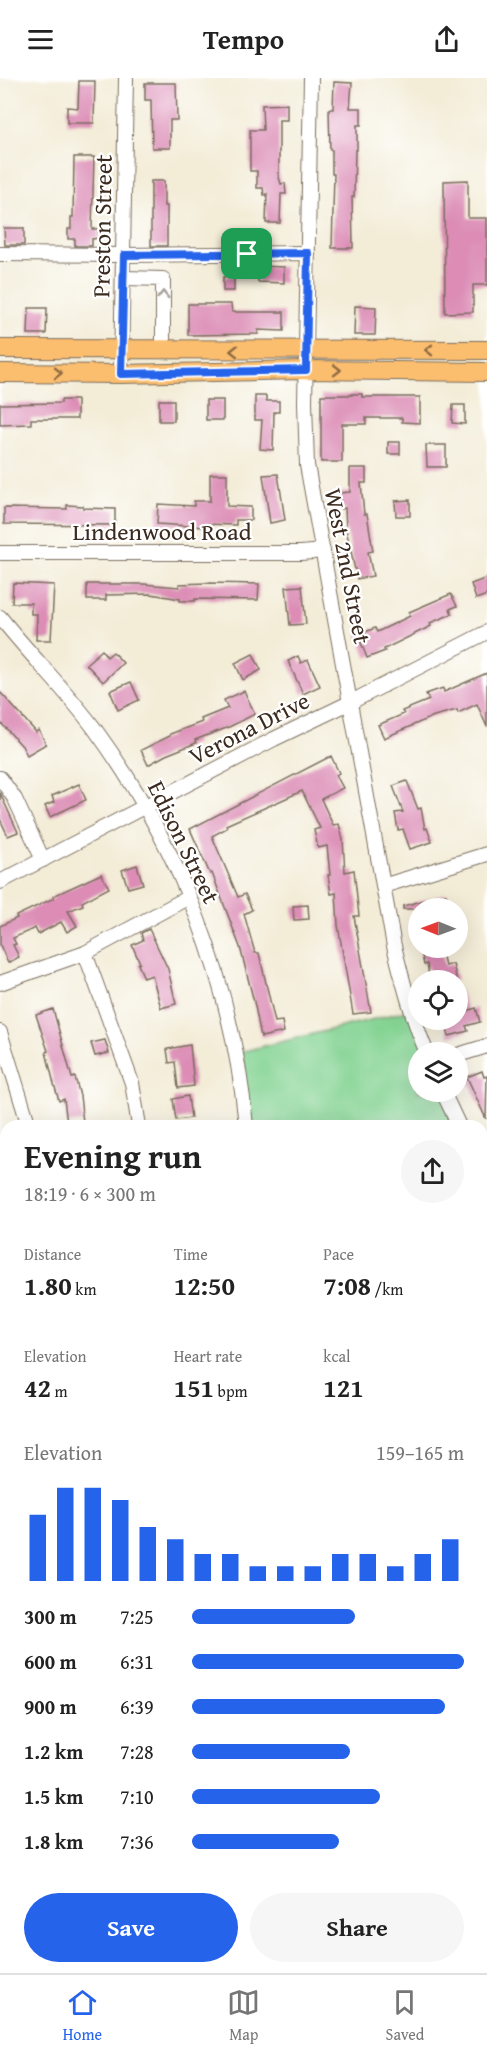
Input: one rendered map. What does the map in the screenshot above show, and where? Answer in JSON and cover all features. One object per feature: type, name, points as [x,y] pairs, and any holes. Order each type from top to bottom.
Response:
[{"type":"main road","points":[[0,350],[487,350]]},
{"type":"main road","points":[[0,373],[121,374],[306,370],[487,372]]},
{"type":"street","name":"Preston Street","points":[[121,374],[126,78]]},
{"type":"street","name":"West 2nd Street","points":[[311,78],[306,351],[307,465],[383,886],[404,989],[422,1042]]},
{"type":"street","points":[[0,254],[308,253]]},
{"type":"street","points":[[124,278],[163,279],[163,350]]},
{"type":"street","name":"Lindenwood Road","points":[[0,553],[301,553],[323,551]]},
{"type":"street","name":"Edison Street","points":[[0,617],[72,700],[115,759],[164,843],[202,928],[230,1026],[245,1120]]},
{"type":"street","name":"Verona Drive","points":[[0,882],[274,739],[487,632]]},
{"type":"street","points":[[0,778],[20,808],[43,860]]},
{"type":"street","points":[[383,886],[487,854]]},
{"type":"street","points":[[0,983],[85,953],[189,897]]},
{"type":"street","points":[[85,953],[132,1083],[138,1120]]},
{"type":"street","points":[[0,1032],[27,1120]]},
{"type":"street","points":[[468,1052],[487,1046]]},
{"type":"street","points":[[448,1102],[456,1120]]},
{"type":"green space","points":[[408,1011],[408,1030],[418,1030],[423,1042],[408,1042],[408,1102],[448,1102],[456,1120],[245,1120],[236,1053]]},
{"type":"building","points":[[79,81],[95,81],[94,123],[67,123],[67,107],[78,108]]},
{"type":"building","points":[[334,82],[352,83],[350,108],[361,108],[361,125],[357,125],[354,197],[352,197],[353,248],[332,248],[334,174],[332,174],[332,150],[330,150],[329,109],[333,109]]},
{"type":"building","points":[[145,83],[176,83],[177,120],[170,120],[170,148],[152,148],[151,100],[145,100]]},
{"type":"building","points":[[287,104],[287,120],[279,120],[279,177],[281,184],[285,183],[286,194],[281,194],[280,223],[266,223],[267,194],[264,195],[263,188],[257,188],[257,171],[250,171],[250,130],[263,130],[262,105]]},
{"type":"building","points":[[74,157],[94,157],[92,229],[98,229],[99,238],[92,239],[92,246],[75,246],[75,239],[68,239],[68,229],[71,229],[71,217],[73,217]]},
{"type":"building","points":[[468,180],[468,218],[487,218],[487,285],[473,285],[473,312],[445,313],[444,181]]},
{"type":"building","points":[[151,181],[164,181],[164,206],[167,206],[167,246],[151,246]]},
{"type":"building","points":[[4,228],[24,228],[24,245],[5,245]]},
{"type":"building","points":[[259,266],[284,267],[284,283],[258,282]]},
{"type":"building","points":[[234,276],[234,291],[223,291],[223,277]]},
{"type":"building","points":[[188,304],[231,304],[232,312],[284,312],[284,331],[258,330],[258,334],[188,335]]},
{"type":"building","points":[[355,306],[376,307],[375,335],[354,335]]},
{"type":"building","points":[[29,308],[47,308],[46,334],[28,334]]},
{"type":"building","points":[[362,394],[362,397],[420,397],[420,423],[402,422],[402,418],[366,418],[366,424],[342,424],[342,462],[321,462],[321,395]]},
{"type":"building","points":[[255,396],[266,396],[266,401],[279,401],[279,412],[274,412],[273,450],[260,449],[262,420],[255,420]]},
{"type":"building","points":[[61,400],[77,400],[77,419],[31,419],[31,424],[0,425],[0,404],[61,403]]},
{"type":"building","points":[[159,400],[174,400],[174,421],[159,421]]},
{"type":"building","points":[[206,400],[223,400],[223,420],[206,420]]},
{"type":"building","points":[[453,405],[465,405],[465,424],[452,423]]},
{"type":"building","points":[[388,442],[400,442],[400,454],[388,454]]},
{"type":"building","points":[[426,445],[446,445],[446,467],[427,467]]},
{"type":"building","points":[[350,468],[366,468],[366,483],[361,483],[364,514],[367,514],[373,551],[368,552],[373,576],[357,579],[346,529],[345,508],[341,509],[339,493],[350,492]]},
{"type":"building","points":[[210,474],[227,474],[227,506],[251,507],[251,520],[236,520],[236,525],[206,524],[206,527],[157,524],[158,504],[194,506],[194,501],[210,501]]},
{"type":"building","points":[[278,474],[285,520],[270,523],[263,475]]},
{"type":"building","points":[[410,500],[410,516],[396,516],[395,501]]},
{"type":"building","points":[[67,505],[115,509],[115,525],[4,524],[4,508],[67,509]]},
{"type":"building","points":[[487,578],[487,595],[476,599],[471,584]]},
{"type":"building","points":[[13,583],[54,585],[51,640],[36,640],[37,614],[31,614],[31,603],[12,603]]},
{"type":"building","points":[[87,584],[143,584],[179,587],[179,584],[259,584],[258,600],[195,599],[195,601],[180,601],[180,599],[151,594],[106,595],[106,600],[87,600]]},
{"type":"building","points":[[302,586],[306,624],[290,625],[286,587]]},
{"type":"building","points":[[451,594],[457,606],[450,609],[452,614],[430,623],[431,626],[367,658],[358,635],[375,628],[377,632],[410,616],[409,612]]},
{"type":"building","points":[[102,650],[107,657],[113,652],[123,663],[103,682],[86,664]]},
{"type":"building","points":[[253,654],[261,670],[243,680],[235,663]]},
{"type":"building","points":[[298,656],[301,663],[308,660],[320,686],[303,694],[288,661]]},
{"type":"building","points":[[487,673],[487,727],[477,704],[458,713],[457,710],[434,716],[384,738],[378,725],[404,714],[402,711],[429,700],[426,694],[443,688],[444,692]]},
{"type":"building","points":[[131,682],[139,700],[118,710],[110,691]]},
{"type":"building","points":[[244,691],[255,714],[195,740],[196,743],[148,765],[141,750],[170,734],[202,722],[201,719],[228,708],[224,700]]},
{"type":"building","points":[[0,692],[36,732],[39,730],[46,744],[27,755],[22,746],[0,722]]},
{"type":"building","points":[[331,756],[339,773],[336,775],[343,788],[321,799],[333,825],[339,824],[343,840],[345,872],[354,870],[359,916],[354,916],[371,1012],[353,1014],[338,925],[336,893],[331,894],[328,875],[330,875],[327,846],[318,848],[314,830],[320,828],[302,791],[226,825],[227,828],[212,836],[238,897],[245,894],[252,910],[244,914],[255,953],[259,953],[275,1022],[282,1021],[284,1032],[261,1037],[240,947],[212,873],[210,874],[190,829]]},
{"type":"building","points":[[407,781],[418,809],[421,808],[425,829],[427,828],[432,842],[410,849],[403,829],[398,830],[395,813],[403,812],[393,786]]},
{"type":"building","points":[[79,784],[86,800],[50,817],[45,806],[54,802],[52,796]]},
{"type":"building","points":[[0,793],[18,832],[8,836],[0,819]]},
{"type":"building","points":[[137,865],[143,884],[128,888],[122,870]]},
{"type":"building","points":[[101,874],[109,888],[82,902],[83,905],[68,911],[77,926],[67,932],[61,922],[38,934],[35,928],[13,938],[16,944],[13,945],[19,957],[8,963],[0,945],[0,926],[54,898],[53,896]]},
{"type":"building","points":[[446,894],[447,898],[432,898]]},
{"type":"building","points":[[308,905],[309,919],[294,920],[293,906]]},
{"type":"building","points":[[149,929],[168,969],[176,1004],[161,1008],[152,975],[144,978],[132,945],[143,940],[141,933]]},
{"type":"building","points":[[422,958],[443,958],[445,966],[453,964],[454,970],[428,970],[427,964],[424,965]]},
{"type":"building","points":[[476,1008],[480,1022],[468,1025],[468,1011]]},
{"type":"building","points":[[53,1009],[72,1078],[75,1077],[83,1120],[67,1120],[64,1099],[59,1101],[46,1052],[48,1051],[36,1015]]},
{"type":"building","points":[[447,1030],[468,1031],[449,1036]]},
{"type":"building","points":[[105,1040],[109,1053],[95,1056],[91,1043]]},
{"type":"building","points":[[190,1045],[194,1086],[178,1088],[175,1062],[169,1063],[167,1049]]},
{"type":"building","points":[[482,1071],[484,1077],[487,1076],[486,1119],[468,1079],[468,1077]]},
{"type":"building","points":[[188,1096],[191,1118],[176,1120],[173,1099]]},
{"type":"route","points":[[308,253],[306,370],[121,374],[124,255],[247,254],[308,253]]}]
